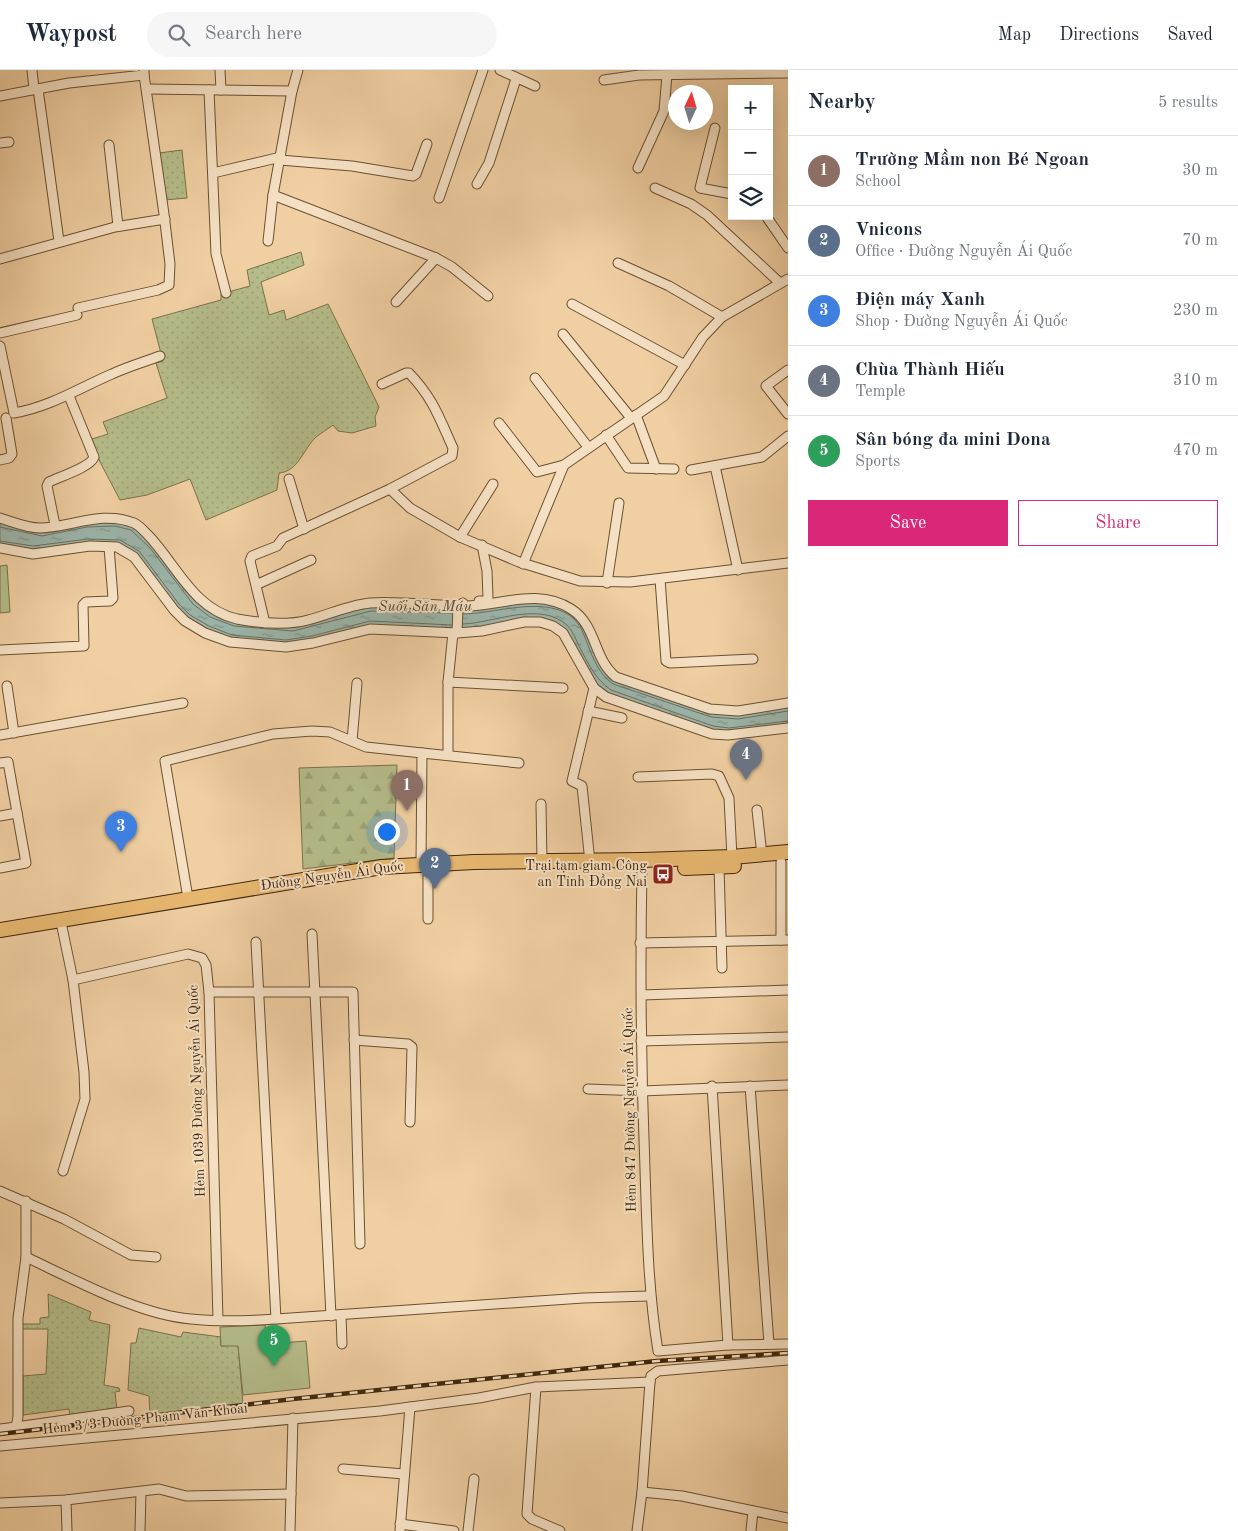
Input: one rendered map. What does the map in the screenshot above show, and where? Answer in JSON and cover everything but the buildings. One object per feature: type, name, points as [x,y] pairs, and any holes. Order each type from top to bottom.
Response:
[{"type":"main road","name":"Đường Nguyễn Ái Quốc","points":[[0,938],[62,927],[87,919],[188,898],[352,871],[542,862],[590,862],[762,855],[786,858]]},
{"type":"main road","name":"Đường Nguyễn Ái Quốc","points":[[0,930],[87,919],[424,867],[642,869],[719,867],[786,858]]},
{"type":"street","points":[[32,70],[59,241]]},
{"type":"street","points":[[220,70],[221,90]]},
{"type":"street","points":[[268,241],[273,195],[292,91],[298,70]]},
{"type":"street","points":[[439,198],[483,70]]},
{"type":"street","points":[[500,70],[535,86]]},
{"type":"street","points":[[0,96],[144,72],[170,264],[169,285],[158,290],[0,332]]},
{"type":"street","points":[[604,80],[639,72],[668,75],[788,73]]},
{"type":"street","points":[[638,168],[664,112],[668,75]]},
{"type":"street","points":[[477,184],[489,163],[516,78]]},
{"type":"street","points":[[147,89],[292,91]]},
{"type":"street","points":[[210,90],[216,254],[226,293]]},
{"type":"street","points":[[715,128],[700,188],[728,193]]},
{"type":"street","points":[[213,173],[281,158],[352,166],[413,176],[416,174],[428,144]]},
{"type":"street","points":[[109,145],[118,226]]},
{"type":"street","points":[[499,423],[538,472],[564,465],[664,396],[703,337],[722,317],[784,281],[707,215],[691,204],[655,188]]},
{"type":"street","points":[[273,195],[436,258],[452,267],[488,296]]},
{"type":"street","points":[[0,259],[118,226],[165,218]]},
{"type":"street","points":[[769,220],[788,248]]},
{"type":"street","points":[[396,302],[436,258]]},
{"type":"street","points":[[618,263],[669,286],[722,317]]},
{"type":"street","points":[[572,304],[685,365]]},
{"type":"street","points":[[563,334],[633,417],[656,469]]},
{"type":"street","points":[[0,346],[12,454],[9,458],[0,460]]},
{"type":"street","points":[[7,417],[34,410],[69,396],[112,373],[160,356]]},
{"type":"street","points":[[788,370],[766,386],[788,414]]},
{"type":"street","points":[[266,623],[258,584],[250,561],[252,556],[276,546],[283,538],[390,489],[452,456],[453,448],[430,396],[409,373],[382,384]]},
{"type":"street","points":[[535,378],[588,448]]},
{"type":"street","points":[[54,525],[47,486],[49,482],[93,461],[94,457],[69,396]]},
{"type":"street","points":[[606,435],[628,468],[674,469]]},
{"type":"street","points":[[691,470],[762,457],[788,436]]},
{"type":"street","points":[[523,564],[564,465]]},
{"type":"street","points":[[715,466],[738,570]]},
{"type":"street","points":[[289,479],[304,529]]},
{"type":"street","points":[[460,537],[493,484]]},
{"type":"street","points":[[390,489],[410,508],[460,537],[523,564],[580,581],[607,583],[660,579],[788,563]]},
{"type":"street","points":[[607,583],[620,503]]},
{"type":"street","points":[[0,518],[35,527],[87,519],[106,519],[136,523],[156,543],[199,599],[214,610],[235,618],[266,623],[306,621],[370,603],[470,606],[524,598],[550,600],[570,608],[582,617],[589,626],[609,672],[616,677],[723,712],[788,703]]},
{"type":"street","points":[[458,606],[486,601],[488,598],[487,571],[482,545]]},
{"type":"street","points":[[0,548],[33,554],[90,546],[117,547],[134,557],[174,610],[185,621],[205,633],[230,642],[286,648],[370,629],[455,633],[482,631],[524,622],[540,622],[554,626],[563,633],[594,688],[606,697],[712,734],[728,736],[788,728]]},
{"type":"street","points":[[0,650],[84,646],[83,605],[86,602],[110,601],[113,598],[109,547]]},
{"type":"street","points":[[258,584],[311,560]]},
{"type":"street","points":[[660,579],[666,661],[670,663],[753,659]]},
{"type":"street","points":[[448,755],[448,682],[458,606]]},
{"type":"street","points":[[448,682],[562,688]]},
{"type":"street","points":[[352,741],[357,683]]},
{"type":"street","points":[[7,686],[14,733]]},
{"type":"street","points":[[590,862],[582,786],[572,781],[594,688]]},
{"type":"street","points":[[0,735],[184,702]]},
{"type":"street","points":[[588,711],[622,718]]},
{"type":"street","points":[[188,898],[165,765],[166,760],[273,734],[300,731],[330,732],[373,748],[518,763]]},
{"type":"street","points":[[422,754],[424,867],[428,919]]},
{"type":"street","points":[[0,868],[26,863],[14,796],[4,763]]},
{"type":"street","points":[[638,776],[712,774],[719,776],[729,798],[732,857]]},
{"type":"street","points":[[541,804],[542,862]]},
{"type":"street","points":[[757,810],[762,855]]},
{"type":"street","points":[[0,816],[17,813]]},
{"type":"street","points":[[640,943],[785,940],[786,858]]},
{"type":"street","points":[[719,867],[722,968]]},
{"type":"street","name":"Hẻm 847 Đường Nguyễn Ái Quốc","points":[[642,869],[640,943],[642,1090],[649,1296],[658,1351],[728,1344]]},
{"type":"street","points":[[62,927],[73,980],[84,1072],[85,1099],[63,1171]]},
{"type":"street","points":[[312,934],[331,1316]]},
{"type":"street","points":[[256,942],[276,1319]]},
{"type":"street","name":"Hẻm 1039 Đường Nguyễn Ái Quốc","points":[[73,980],[188,954],[202,958],[206,965],[209,992],[218,1320]]},
{"type":"street","points":[[642,995],[788,990]]},
{"type":"street","points":[[209,992],[353,992],[360,1244]]},
{"type":"street","points":[[641,1041],[788,1037]]},
{"type":"street","points":[[354,1040],[408,1044],[412,1047],[410,1122]]},
{"type":"street","points":[[588,1089],[642,1090],[712,1086],[788,1085]]},
{"type":"street","points":[[712,1086],[728,1344],[788,1344]]},
{"type":"street","points":[[750,1086],[769,1344]]},
{"type":"street","points":[[0,1191],[26,1201],[131,1256],[156,1257]]},
{"type":"street","points":[[16,1427],[20,1402],[18,1318],[26,1257],[26,1201]]},
{"type":"street","points":[[26,1257],[134,1304],[190,1319],[276,1319],[583,1298],[649,1296]]},
{"type":"street","points":[[341,1315],[342,1344]]},
{"type":"street","points":[[637,1531],[652,1376],[658,1371],[788,1360]]},
{"type":"street","name":"Hẻm 3/3 Đường Phạm Văn Khoai","points":[[0,1446],[410,1407],[479,1398],[536,1387],[650,1382]]},
{"type":"street","points":[[536,1387],[527,1514],[532,1519],[560,1531]]},
{"type":"street","points":[[410,1407],[400,1527],[454,1531]]},
{"type":"street","points":[[0,1429],[129,1411]]},
{"type":"street","points":[[290,1531],[293,1418]]},
{"type":"street","points":[[342,1470],[404,1474]]},
{"type":"street","points":[[468,1531],[474,1479]]},
{"type":"street","points":[[0,1503],[66,1500],[159,1489],[186,1496],[291,1494]]},
{"type":"street","points":[[140,1531],[141,1492]]},
{"type":"street","points":[[642,1492],[682,1496],[788,1518]]},
{"type":"street","points":[[66,1500],[67,1531]]},
{"type":"street","points":[[751,1531],[753,1511]]},
{"type":"green space","points":[[182,150],[187,198],[164,200],[159,153]]},
{"type":"green space","points":[[301,252],[304,265],[261,282],[269,315],[284,310],[286,320],[328,304],[379,407],[375,417],[376,426],[352,433],[338,431],[333,425],[316,437],[296,464],[286,472],[279,473],[277,490],[206,520],[190,479],[147,495],[120,500],[100,462],[92,439],[108,434],[103,422],[167,398],[156,363],[163,361],[152,319],[221,300],[221,294],[250,286],[247,270]]},
{"type":"green space","points":[[7,565],[10,612],[0,613],[0,566]]},
{"type":"green space","points":[[397,765],[394,858],[303,869],[299,768]]},
{"type":"green space","points":[[48,1294],[91,1312],[89,1320],[110,1325],[104,1385],[119,1388],[120,1391],[115,1392],[117,1410],[70,1417],[69,1409],[23,1415],[23,1376],[46,1374],[48,1329],[22,1329],[22,1324],[40,1324],[40,1318],[49,1317]]},
{"type":"green space","points":[[265,1325],[267,1344],[306,1341],[310,1388],[243,1395],[238,1346],[221,1346],[220,1327]]},
{"type":"green space","points":[[139,1328],[181,1337],[183,1332],[221,1337],[221,1346],[238,1345],[243,1404],[150,1415],[149,1396],[128,1390],[131,1343],[136,1343]]},
{"type":"water","name":"Suối Săn Máu","points":[[0,521],[34,530],[86,522],[115,521],[134,526],[153,545],[197,601],[265,625],[371,606],[523,601],[550,602],[569,610],[580,619],[607,673],[712,712],[788,706],[788,726],[754,731],[712,731],[608,694],[596,686],[555,623],[459,630],[382,626],[286,645],[231,640],[206,631],[187,619],[118,545],[33,551],[0,545]]},
{"type":"railway","points":[[0,1434],[293,1399],[657,1361],[788,1353]]},
{"type":"place","name":"Chùa Thành Hiếu","points":[[746,780]]},
{"type":"place","name":"Trường Mầm non Bé Ngoan","points":[[407,811]]},
{"type":"place","name":"Điện máy Xanh","points":[[121,852]]},
{"type":"place","name":"Trại tạm giam Công an Tỉnh Đồng Nai","points":[[663,874]]},
{"type":"place","name":"Vnicons","points":[[435,889]]},
{"type":"place","name":"Sân bóng đa mini Dona","points":[[274,1366]]}]
